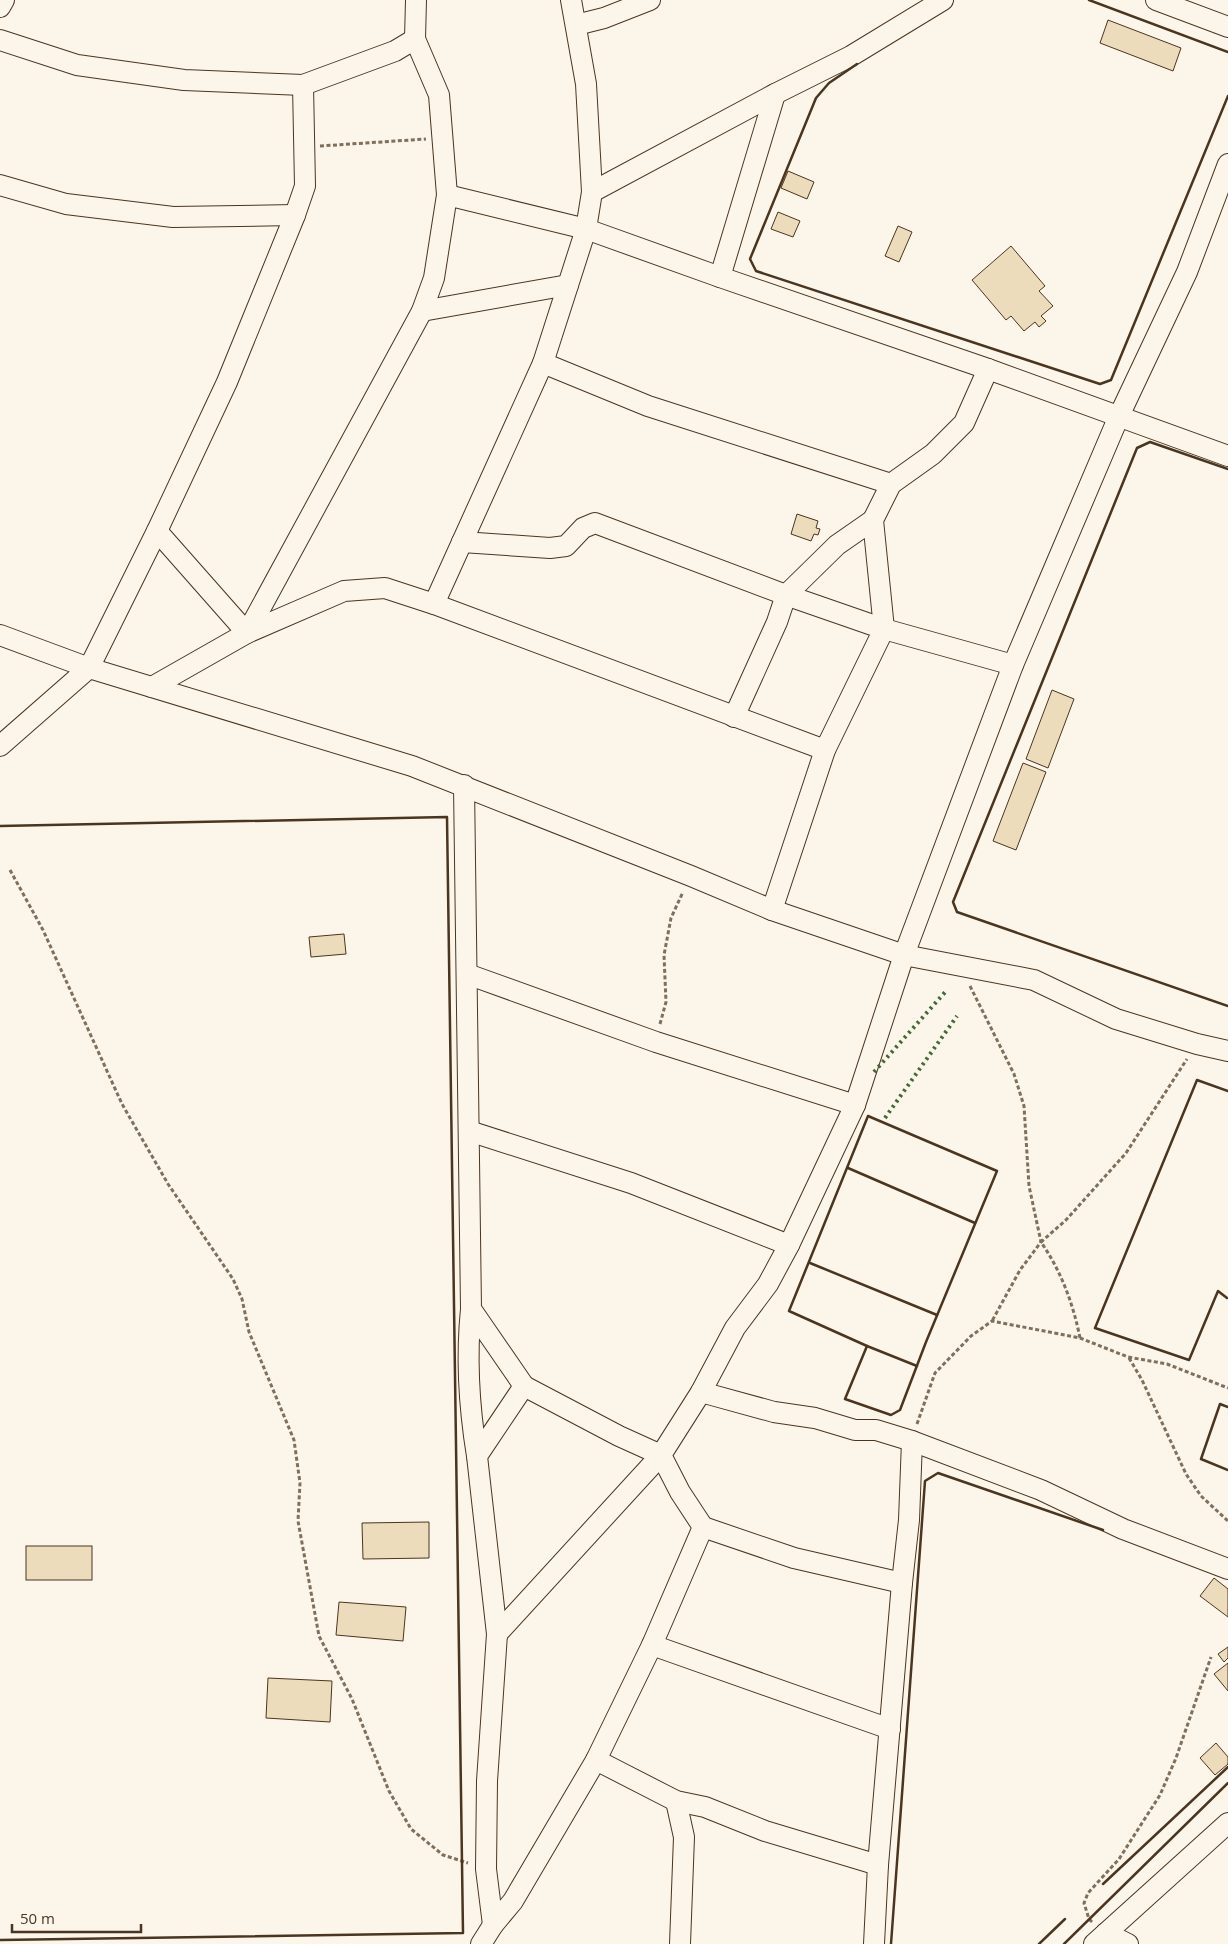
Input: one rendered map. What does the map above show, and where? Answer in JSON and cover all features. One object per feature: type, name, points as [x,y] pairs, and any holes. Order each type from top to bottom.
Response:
[{"type":"street","points":[[0,6],[4,0]]},
{"type":"street","points":[[246,633],[422,311],[434,278],[447,195],[439,95],[415,39],[416,0]]},
{"type":"street","points":[[434,604],[543,363],[586,229],[592,192],[586,84],[571,0]]},
{"type":"street","points":[[576,26],[604,18],[650,0]]},
{"type":"street","points":[[592,192],[775,94],[851,56],[943,0]]},
{"type":"street","points":[[1156,0],[1228,27]]},
{"type":"street","points":[[0,40],[77,65],[184,80],[303,85],[395,51],[415,39]]},
{"type":"street","points":[[0,746],[89,668],[157,531],[227,382],[305,186],[303,85]]},
{"type":"street","points":[[720,277],[775,94]]},
{"type":"street","points":[[497,1634],[661,1455],[702,1392],[735,1328],[768,1284],[788,1245],[855,1105],[904,955],[1013,665],[1119,416],[1187,272],[1228,164]]},
{"type":"street","points":[[0,185],[66,204],[173,217],[295,215]]},
{"type":"street","points":[[447,195],[586,229],[988,369],[1228,456]]},
{"type":"street","points":[[422,311],[568,285]]},
{"type":"street","points":[[543,363],[648,406],[891,484]]},
{"type":"street","points":[[734,717],[777,622],[786,595],[837,545],[873,520],[891,484],[933,454],[964,423],[988,369]]},
{"type":"street","points":[[772,910],[825,750],[884,629],[873,520]]},
{"type":"street","points":[[462,542],[550,548],[566,546],[583,528],[595,523],[786,595],[884,629],[1013,665]]},
{"type":"street","points":[[157,531],[246,633]]},
{"type":"street","points":[[152,687],[246,633],[344,591],[386,588],[434,604],[825,750]]},
{"type":"street","points":[[0,635],[89,668],[412,766],[464,785],[772,910],[904,955],[1034,980],[1116,1019],[1197,1044],[1228,1051]]},
{"type":"street","points":[[464,785],[471,1309],[467,1346],[471,1420],[477,1456],[497,1634],[487,1781],[486,1869],[493,1925]]},
{"type":"street","points":[[467,974],[656,1042],[855,1105]]},
{"type":"street","points":[[469,1131],[631,1183],[788,1245]]},
{"type":"street","points":[[471,1309],[524,1386],[619,1436],[661,1455],[680,1492],[703,1527],[794,1558],[902,1583]]},
{"type":"street","points":[[477,1456],[524,1386]]},
{"type":"street","points":[[702,1392],[774,1412],[815,1418],[855,1430],[876,1430],[912,1441],[1041,1490],[1123,1529],[1228,1569]]},
{"type":"street","points":[[874,1944],[878,1865],[909,1520],[912,1441]]},
{"type":"street","points":[[481,1944],[493,1925],[513,1902],[596,1760],[652,1646],[703,1527]]},
{"type":"street","points":[[652,1646],[890,1729]]},
{"type":"street","points":[[596,1760],[676,1800],[705,1807],[765,1831],[878,1865]]},
{"type":"street","points":[[676,1800],[684,1837],[680,1944]]},
{"type":"street","points":[[1100,1939],[1224,1831]]},
{"type":"street","points":[[1100,1939],[1128,1944]]},
{"type":"path","points":[[305,148],[442,138]]},
{"type":"path","points":[[10,870],[43,930],[122,1104],[168,1184],[233,1279],[242,1299],[249,1332],[294,1440],[300,1483],[298,1521],[319,1636],[352,1699],[389,1791],[411,1829],[443,1855],[486,1869]]},
{"type":"path","points":[[656,1042],[666,1002],[664,954],[671,918],[691,876]]},
{"type":"path","points":[[959,966],[1014,1074],[1024,1106],[1029,1186],[1041,1242],[1056,1263],[1076,1316],[1080,1338]]},
{"type":"path","points":[[912,1441],[935,1373],[971,1336],[992,1321],[1020,1270],[1041,1242],[1066,1220],[1126,1153],[1197,1044]]},
{"type":"path","points":[[992,1321],[1080,1338],[1128,1357],[1167,1364],[1228,1388]]},
{"type":"path","points":[[1128,1357],[1142,1380],[1186,1474],[1201,1496],[1228,1522]]},
{"type":"path","points":[[1100,1939],[1089,1919],[1084,1904],[1088,1893],[1119,1859],[1160,1795],[1176,1758],[1211,1657]]},
{"type":"building","points":[[1108,20],[1181,48],[1173,71],[1100,43]]},
{"type":"building","points":[[788,171],[814,182],[807,199],[781,188]]},
{"type":"building","points":[[778,212],[800,221],[793,237],[771,229]]},
{"type":"building","points":[[898,226],[912,232],[899,262],[885,256]]},
{"type":"building","points":[[1011,246],[1045,286],[1039,291],[1053,306],[1041,316],[1046,321],[1039,327],[1035,322],[1024,331],[1011,316],[1006,320],[972,280]]},
{"type":"building","points":[[797,514],[818,521],[816,528],[820,529],[818,535],[814,534],[811,541],[791,534]]},
{"type":"building","points":[[1052,690],[1074,699],[1048,768],[1026,759]]},
{"type":"building","points":[[1023,763],[1046,772],[1016,850],[993,841]]},
{"type":"building","points":[[344,934],[346,954],[311,957],[309,937]]},
{"type":"building","points":[[429,1522],[429,1558],[363,1559],[362,1523]]},
{"type":"building","points":[[26,1546],[92,1546],[92,1580],[26,1580]]},
{"type":"building","points":[[1214,1578],[1228,1589],[1228,1617],[1200,1596]]},
{"type":"building","points":[[339,1602],[406,1607],[403,1641],[336,1635]]},
{"type":"building","points":[[1228,1647],[1228,1658],[1224,1662],[1218,1654]]},
{"type":"building","points":[[1228,1663],[1228,1691],[1214,1674]]},
{"type":"building","points":[[268,1678],[332,1681],[330,1722],[266,1718]]},
{"type":"building","points":[[1216,1743],[1228,1757],[1228,1764],[1215,1775],[1200,1758]]},
{"type":"hedge","points":[[874,1072],[947,990]]},
{"type":"hedge","points":[[885,1118],[957,1016]]},
{"type":"wall","points":[[1089,0],[1228,52]]},
{"type":"wall","points":[[857,64],[829,83],[816,98],[750,259],[756,271],[1100,384],[1111,380],[1228,96]]},
{"type":"wall","points":[[1228,469],[1150,442],[1137,448],[953,902],[957,912],[1228,1006]]},
{"type":"wall","points":[[0,826],[447,817],[463,1933],[0,1940]]},
{"type":"wall","points":[[1227,1298],[1218,1291],[1189,1360],[1095,1328],[1197,1080],[1228,1091]]},
{"type":"wall","points":[[868,1116],[997,1171],[900,1410],[891,1415],[845,1399],[867,1346],[789,1311],[868,1116]]},
{"type":"wall","points":[[848,1168],[975,1223]]},
{"type":"wall","points":[[810,1263],[937,1315]]},
{"type":"wall","points":[[867,1346],[917,1366]]},
{"type":"wall","points":[[1228,1407],[1220,1404],[1201,1459],[1228,1470]]},
{"type":"wall","points":[[891,1944],[925,1481],[938,1473],[1103,1530]]},
{"type":"wall","points":[[1103,1884],[1228,1767]]},
{"type":"wall","points":[[1064,1944],[1228,1783]]},
{"type":"wall","points":[[1039,1944],[1065,1919]]}]
